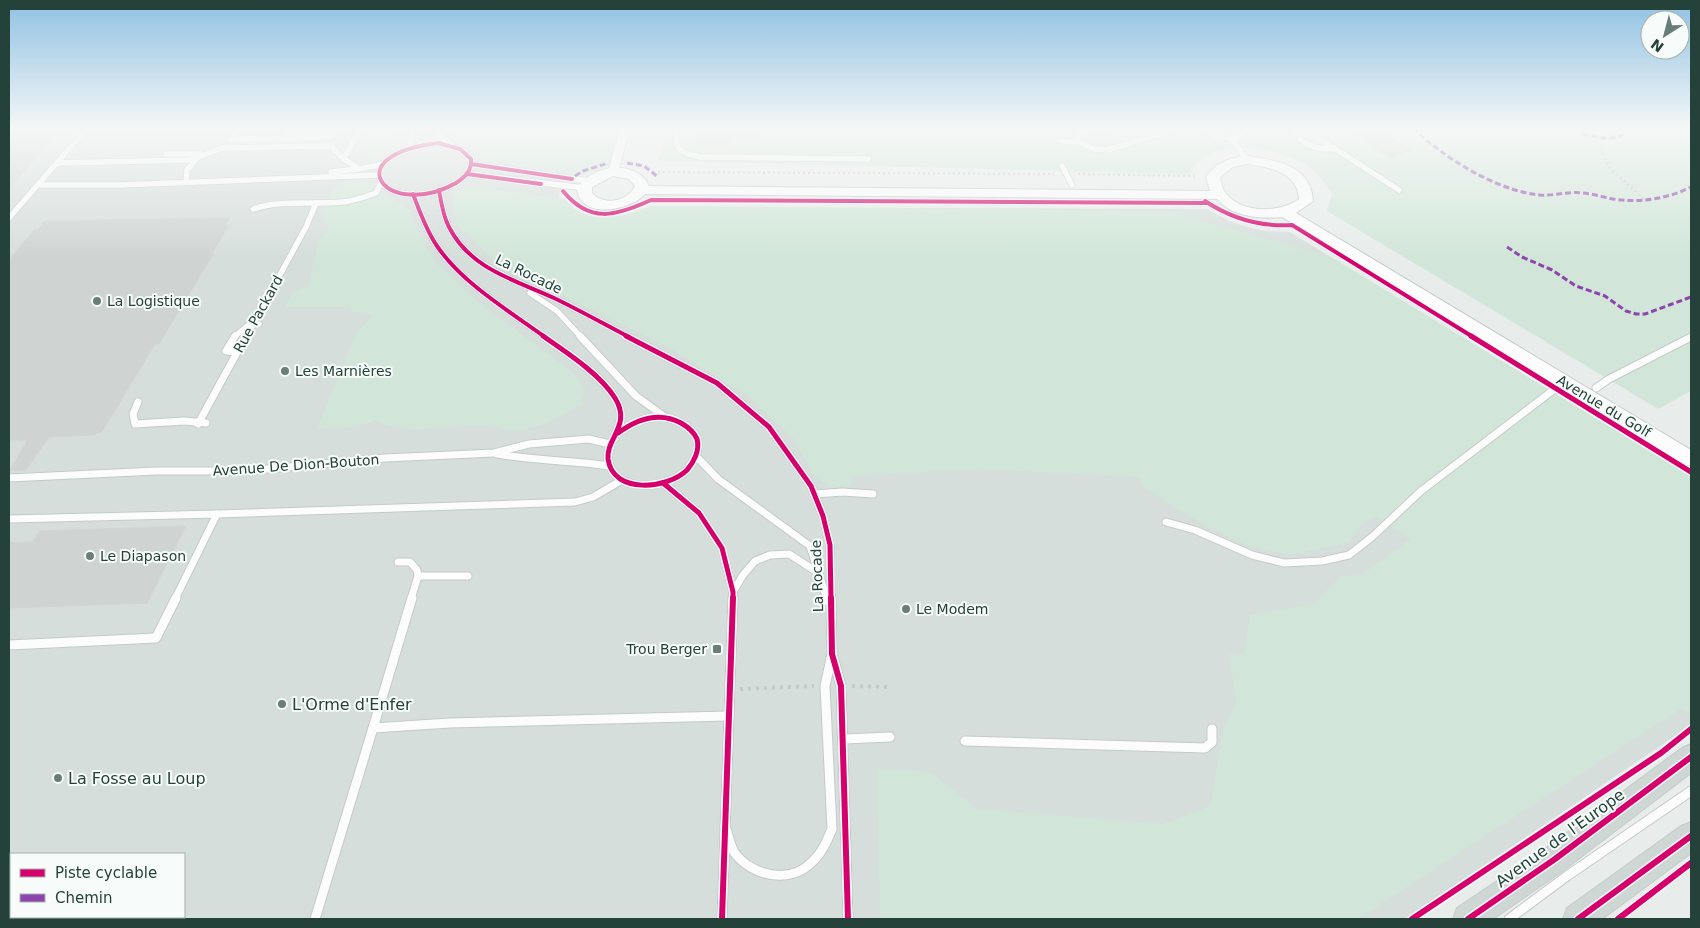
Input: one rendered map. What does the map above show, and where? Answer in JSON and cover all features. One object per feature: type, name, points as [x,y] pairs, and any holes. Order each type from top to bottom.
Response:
[{"type":"main road","name":"Avenue de l'Europe","points":[[1468,919],[1555,859],[1691,757]]},
{"type":"main road","points":[[1578,919],[1691,836]]},
{"type":"street","points":[[1216,171],[1213,177],[1216,190],[1229,203],[1257,213],[1293,211],[1306,201],[1307,192],[1303,183],[1294,174],[1288,171]]},
{"type":"street","points":[[613,172],[634,175],[641,185],[637,196],[624,203],[604,205],[589,199],[585,194],[588,184],[604,174],[613,172]]},
{"type":"street","points":[[641,185],[1069,179],[1216,190]]},
{"type":"street","points":[[641,185],[1216,190]]},
{"type":"street","name":"Avenue du Golf","points":[[1293,211],[1691,459]]},
{"type":"street","name":"Avenue du Golf","points":[[1293,211],[1691,445]]},
{"type":"lane","points":[[9,218],[50,171]]},
{"type":"lane","points":[[186,171],[186,182]]},
{"type":"lane","points":[[331,172],[337,171]]},
{"type":"lane","points":[[380,171],[379,175],[381,183],[390,190],[413,194],[440,190],[455,183],[467,174],[566,187],[588,184]]},
{"type":"lane","points":[[516,171],[588,184]]},
{"type":"lane","points":[[1065,171],[1069,179]]},
{"type":"lane","points":[[1370,171],[1399,190]]},
{"type":"lane","points":[[38,185],[120,185],[379,175]]},
{"type":"lane","points":[[253,209],[262,205],[354,200],[376,193],[381,183]]},
{"type":"lane","name":"La Rocade","points":[[440,190],[444,215],[458,242],[470,255],[553,307],[636,396],[665,417]]},
{"type":"lane","points":[[413,194],[432,238],[448,260],[485,293],[586,368],[616,398],[620,410],[618,433]]},
{"type":"lane","name":"Rue Packard","points":[[198,424],[251,324],[306,227],[316,202]]},
{"type":"lane","name":"La Rocade","points":[[501,276],[554,298],[717,383],[769,427],[815,494],[830,544],[832,654],[826,686],[832,829],[823,849],[811,864],[793,873],[772,876],[750,868],[734,851],[725,826]]},
{"type":"lane","points":[[236,352],[224,352],[239,330],[251,324],[259,324]]},
{"type":"lane","points":[[1596,388],[1609,379],[1691,337]]},
{"type":"lane","points":[[1166,522],[1195,530],[1252,555],[1284,563],[1322,561],[1349,555],[1421,490],[1556,388],[1567,383]]},
{"type":"lane","points":[[138,402],[133,414],[135,424],[184,421],[198,424],[206,423]]},
{"type":"lane","points":[[665,417],[678,420],[688,426],[696,440],[696,456],[684,472],[663,483],[649,486],[622,480],[610,466],[608,455],[610,444],[627,425],[639,420],[665,417]]},
{"type":"lane","name":"Avenue De Dion-Bouton","points":[[9,478],[156,471],[246,471],[385,458],[494,453],[529,444],[589,439],[610,444]]},
{"type":"lane","name":"Avenue De Dion-Bouton","points":[[494,453],[525,459],[578,461],[610,466]]},
{"type":"lane","name":"La Rocade","points":[[696,456],[718,479],[810,546],[817,572],[830,606]]},
{"type":"lane","points":[[9,519],[574,502],[593,498],[622,480]]},
{"type":"lane","name":"La Rocade","points":[[663,483],[699,512],[722,548],[733,592],[722,919]]},
{"type":"lane","points":[[815,494],[842,492],[873,494]]},
{"type":"lane","points":[[9,645],[156,638],[217,514]]},
{"type":"lane","name":"La Rocade","points":[[733,592],[743,575],[755,561],[770,555],[789,554],[817,572]]},
{"type":"lane","points":[[315,919],[418,576],[410,562],[398,562]]},
{"type":"lane","points":[[418,576],[468,576]]},
{"type":"lane","name":"La Rocade","points":[[832,654],[841,686],[848,919]]},
{"type":"lane","points":[[373,728],[450,723],[728,716]]},
{"type":"lane","points":[[964,741],[1205,748],[1212,742],[1212,729]]},
{"type":"lane","points":[[844,739],[890,737]]},
{"type":"lane","points":[[1509,919],[1567,876],[1691,791]]},
{"type":"path","points":[[1614,171],[1645,200]]},
{"type":"path","points":[[653,172],[1069,179],[1197,176]]},
{"type":"path","points":[[729,690],[826,686]]},
{"type":"path","points":[[841,686],[891,687]]},
{"type":"shaded area","points":[[9,171],[578,171],[568,177],[560,189],[559,199],[573,214],[597,219],[623,217],[652,207],[1207,209],[1229,221],[1247,227],[1264,231],[1290,232],[1691,482],[1691,725],[1405,919],[9,919]]},
{"type":"green space","points":[[561,171],[595,171],[584,175]]},
{"type":"green space","points":[[1081,171],[1193,171],[1191,174]]},
{"type":"green space","points":[[1314,171],[1691,171],[1691,391],[1658,409],[1327,211],[1332,194]]},
{"type":"green space","points":[[365,180],[372,184],[382,195],[395,200],[408,209],[425,246],[438,265],[480,304],[574,373],[585,389],[581,405],[541,425],[514,431],[492,426],[432,429],[403,428],[375,420],[355,427],[317,429],[357,332],[373,317],[369,313],[352,312],[351,307],[285,307],[293,292],[309,286],[319,240],[329,231],[322,214],[330,192],[341,183]]},
{"type":"green space","points":[[476,184],[489,189],[565,199],[584,214],[605,218],[628,214],[651,206],[1168,211],[1331,257],[1691,476],[1691,713],[1682,708],[1357,919],[880,919],[877,769],[930,772],[977,809],[1163,824],[1211,806],[1223,729],[1237,704],[1229,655],[1244,654],[1250,615],[1314,604],[1340,577],[1363,574],[1411,539],[1374,516],[1362,524],[1348,542],[1291,555],[1249,546],[1204,525],[1142,486],[1140,477],[979,469],[852,476],[851,487],[829,486],[814,475],[793,438],[750,397],[675,351],[496,262],[457,225],[453,205],[455,191]]},
{"type":"building","points":[[9,171],[24,171],[9,188]]},
{"type":"building","name":"La Logistique","points":[[230,218],[226,225],[229,225],[212,253],[214,253],[159,344],[155,344],[102,432],[95,435],[49,437],[26,470],[9,471],[28,440],[9,440],[9,260],[34,230],[38,230],[45,221]]},
{"type":"building","name":"Le Diapason","points":[[186,526],[147,603],[9,608],[9,543],[32,542],[40,531]]},
{"type":"marked path","points":[[575,176],[583,171]]},
{"type":"marked path","points":[[651,171],[658,177]]},
{"type":"marked path","points":[[1474,171],[1520,191],[1547,195],[1584,193],[1639,201],[1667,197],[1691,187]]},
{"type":"marked path","points":[[1507,247],[1522,257],[1552,270],[1576,286],[1605,296],[1626,311],[1636,314],[1645,314],[1691,297]]},
{"type":"cycle path","points":[[379,171],[381,183],[386,188],[405,194],[416,194],[428,193],[450,186],[462,179],[470,171]]},
{"type":"cycle path","points":[[520,171],[572,179]]},
{"type":"cycle path","points":[[467,174],[541,184]]},
{"type":"cycle path","points":[[439,190],[444,215],[449,228],[470,255],[501,276],[554,298],[717,383],[769,427],[811,486],[823,516],[830,545],[832,654],[841,686],[848,919]]},
{"type":"cycle path","points":[[563,191],[572,202],[582,209],[604,215],[627,210],[651,200],[1207,203]]},
{"type":"cycle path","points":[[413,194],[432,239],[452,265],[490,297],[563,350],[597,378],[615,398],[619,408],[620,423],[617,434],[609,448],[608,458],[611,468],[617,476],[630,483],[641,485],[663,483],[683,473],[691,466],[696,456],[698,446],[692,431],[678,421],[669,418],[646,418],[633,423],[618,433]]},
{"type":"cycle path","points":[[1205,201],[1225,213],[1247,221],[1269,225],[1292,225],[1691,472]]},
{"type":"cycle path","points":[[663,483],[699,513],[722,548],[733,592],[722,919]]},
{"type":"cycle path","points":[[1412,919],[1661,753],[1691,729]]},
{"type":"cycle path","points":[[1468,919],[1555,859],[1691,757]]},
{"type":"cycle path","points":[[1578,919],[1691,836]]},
{"type":"cycle path","points":[[1618,919],[1691,863]]},
{"type":"place","name":"La Logistique","points":[[97,301]]},
{"type":"place","name":"Les Marnières","points":[[285,371]]},
{"type":"place","name":"Le Diapason","points":[[90,556]]},
{"type":"place","name":"Le Modem","points":[[906,609]]},
{"type":"place","name":"Trou Berger","points":[[717,649]]},
{"type":"place","name":"L'Orme d'Enfer","points":[[282,704]]},
{"type":"place","name":"La Fosse au Loup","points":[[58,778]]}]
